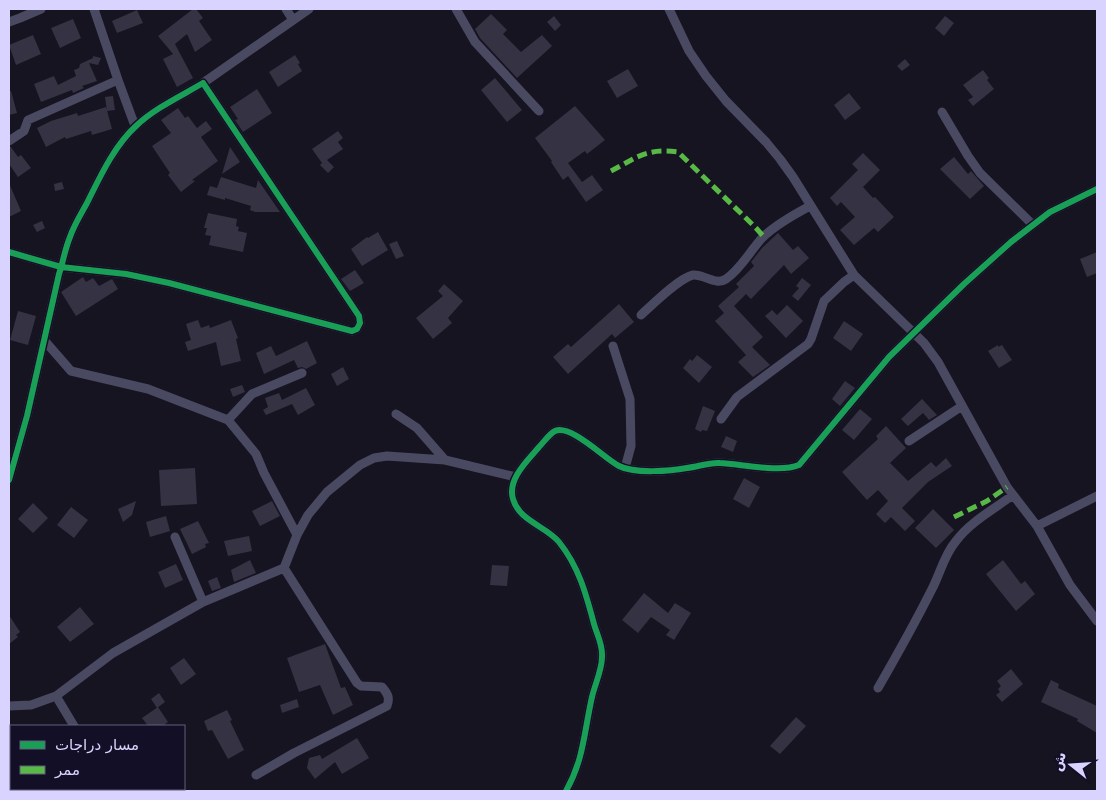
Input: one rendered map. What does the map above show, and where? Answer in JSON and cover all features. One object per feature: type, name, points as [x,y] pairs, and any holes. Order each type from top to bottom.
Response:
[{"type":"street","points":[[9,22],[41,9]]},
{"type":"street","points":[[94,9],[135,126]]},
{"type":"street","points":[[286,9],[293,20]]},
{"type":"street","points":[[9,480],[70,237],[111,157],[135,126],[155,111],[203,83],[308,9]]},
{"type":"street","points":[[456,9],[475,42],[539,111]]},
{"type":"street","points":[[669,9],[689,51],[706,76],[726,101],[766,142],[794,177],[854,276],[924,343],[938,362],[1007,487],[1037,526],[1070,585],[1097,621]]},
{"type":"street","points":[[9,141],[24,131],[28,120],[118,80]]},
{"type":"street","points":[[9,252],[61,267],[126,274],[352,331],[357,329],[360,323],[359,316],[203,83]]},
{"type":"street","points":[[942,112],[980,173],[1033,225]]},
{"type":"street","points":[[566,791],[575,775],[582,754],[602,659],[601,644],[583,584],[573,562],[557,540],[526,518],[515,504],[512,490],[516,477],[550,435],[562,430],[576,436],[620,467],[625,468],[649,470],[684,469],[719,463],[768,468],[799,466],[883,364],[964,284],[1011,242],[1050,212],[1097,189]]},
{"type":"street","points":[[641,315],[666,291],[694,275],[717,281],[725,280],[764,237],[810,206]]},
{"type":"street","points":[[721,418],[737,397],[808,344],[812,339],[824,301],[844,282],[854,276]]},
{"type":"street","points":[[44,340],[71,371],[148,389],[228,420],[256,454],[264,474],[297,536]]},
{"type":"street","points":[[613,346],[630,399],[631,446],[625,468]]},
{"type":"street","points":[[228,420],[252,394],[302,373]]},
{"type":"street","points":[[909,441],[962,406]]},
{"type":"street","points":[[396,414],[417,428],[445,460]]},
{"type":"street","points":[[9,706],[30,705],[56,696],[113,653],[203,602],[284,568],[308,515],[327,492],[366,461],[387,456],[445,460],[516,477]]},
{"type":"street","points":[[878,688],[933,588],[948,552],[967,529],[1013,495]]},
{"type":"street","points":[[1037,526],[1097,496]]},
{"type":"street","points":[[175,537],[203,602]]},
{"type":"street","points":[[256,775],[294,753],[386,706],[389,700],[388,695],[382,688],[357,684],[284,568]]},
{"type":"street","points":[[56,696],[73,725]]},
{"type":"building","points":[[193,9],[196,9],[203,18],[199,21],[212,40],[195,52],[187,34],[175,44],[193,78],[177,87],[163,59],[173,54],[158,36]]},
{"type":"building","points":[[137,10],[143,23],[117,33],[112,21]]},
{"type":"building","points":[[491,14],[507,30],[503,34],[521,52],[542,35],[552,46],[517,78],[480,38],[475,29]]},
{"type":"building","points":[[554,16],[561,25],[555,31],[547,22]]},
{"type":"building","points":[[945,16],[954,23],[944,36],[935,28]]},
{"type":"building","points":[[73,19],[81,38],[60,48],[51,28]]},
{"type":"building","points":[[33,35],[41,54],[16,65],[9,45]]},
{"type":"building","points":[[295,55],[302,71],[278,87],[269,72]]},
{"type":"building","points":[[93,56],[101,58],[98,65],[89,63],[97,81],[82,86],[84,88],[73,93],[72,90],[41,102],[34,84],[54,76],[58,85],[76,76],[74,70],[79,68],[80,64],[93,58]]},
{"type":"building","points":[[905,59],[910,65],[902,71],[897,66]]},
{"type":"building","points":[[628,69],[638,86],[617,98],[607,81]]},
{"type":"building","points":[[983,70],[989,78],[987,80],[994,89],[973,106],[968,100],[973,97],[963,85]]},
{"type":"building","points":[[495,78],[522,110],[507,122],[481,90]]},
{"type":"building","points":[[257,89],[272,113],[243,132],[235,120],[238,119],[230,107]]},
{"type":"building","points":[[9,91],[11,91],[17,113],[9,115]]},
{"type":"building","points":[[849,93],[861,108],[845,120],[834,105]]},
{"type":"building","points":[[113,96],[115,110],[107,111],[105,97]]},
{"type":"building","points":[[575,106],[605,140],[587,154],[585,151],[568,163],[582,182],[592,175],[603,190],[586,202],[568,176],[563,180],[535,138]]},
{"type":"building","points":[[106,107],[112,129],[92,135],[91,131],[66,139],[65,137],[46,147],[37,128],[51,121],[77,113],[78,116]]},
{"type":"building","points":[[178,108],[185,118],[188,116],[197,128],[206,121],[212,129],[201,137],[218,161],[192,180],[195,181],[181,192],[168,175],[170,173],[152,146],[171,133],[161,120]]},
{"type":"building","points":[[338,131],[343,138],[338,142],[343,149],[327,160],[334,167],[328,173],[320,165],[322,163],[312,149]]},
{"type":"building","points":[[9,147],[18,157],[21,155],[31,168],[18,177],[9,164]]},
{"type":"building","points":[[230,147],[240,162],[222,174]]},
{"type":"building","points":[[863,153],[880,170],[863,187],[894,217],[878,232],[874,228],[854,245],[840,230],[855,217],[841,202],[837,206],[830,198],[858,170],[852,164]]},
{"type":"building","points":[[954,157],[968,174],[971,171],[984,186],[970,199],[940,169]]},
{"type":"building","points":[[221,177],[256,188],[258,180],[280,212],[255,212],[250,210],[251,206],[207,195],[210,186],[217,188]]},
{"type":"building","points":[[62,182],[64,189],[55,191],[54,184]]},
{"type":"building","points":[[9,183],[21,211],[9,217]]},
{"type":"building","points":[[208,213],[237,219],[236,226],[239,227],[238,231],[247,233],[243,252],[209,245],[211,236],[205,235],[207,228],[204,228]]},
{"type":"building","points":[[42,221],[45,228],[37,232],[33,225]]},
{"type":"building","points":[[378,232],[388,250],[362,266],[351,249],[367,237]]},
{"type":"building","points":[[778,233],[793,250],[798,246],[809,258],[791,274],[784,265],[751,299],[746,294],[734,306],[763,337],[752,347],[770,365],[753,377],[738,362],[746,355],[715,321],[724,313],[718,306],[739,287],[736,284],[754,266],[751,262]]},
{"type":"building","points":[[397,241],[404,256],[396,259],[389,244]]},
{"type":"building","points":[[1097,252],[1097,273],[1087,277],[1080,259]]},
{"type":"building","points":[[355,270],[364,283],[350,291],[341,279]]},
{"type":"building","points":[[83,277],[86,282],[93,278],[99,286],[112,279],[118,289],[76,316],[61,292]]},
{"type":"building","points":[[802,278],[811,285],[798,301],[792,296],[799,288],[796,286]]},
{"type":"building","points":[[444,284],[463,301],[448,318],[452,323],[433,339],[416,318],[443,296],[438,291]]},
{"type":"building","points":[[619,304],[634,322],[615,338],[612,334],[568,374],[553,357],[568,344],[571,347]]},
{"type":"building","points":[[787,305],[803,321],[786,338],[765,316],[772,310],[777,315]]},
{"type":"building","points":[[18,311],[36,316],[28,345],[10,340]]},
{"type":"building","points":[[198,320],[201,328],[209,325],[210,328],[231,320],[238,338],[236,339],[241,361],[221,366],[216,342],[188,351],[185,342],[191,340],[186,324]]},
{"type":"building","points":[[844,321],[863,334],[851,351],[833,338]]},
{"type":"building","points":[[307,341],[317,363],[306,369],[298,368],[294,360],[264,374],[256,353],[271,346],[276,356]]},
{"type":"building","points":[[998,345],[998,347],[1002,345],[1012,360],[999,368],[988,351]]},
{"type":"building","points":[[697,355],[712,367],[699,383],[683,368],[690,359],[692,361]]},
{"type":"building","points":[[343,367],[349,379],[337,386],[331,374]]},
{"type":"building","points":[[845,381],[855,388],[840,406],[832,399]]},
{"type":"building","points":[[242,385],[245,392],[233,397],[230,389]]},
{"type":"building","points":[[306,388],[315,405],[298,415],[292,404],[266,415],[263,410],[268,407],[265,398],[279,393],[282,400]]},
{"type":"building","points":[[922,399],[937,415],[929,420],[923,413],[908,426],[901,419]]},
{"type":"building","points":[[703,406],[715,411],[707,431],[702,430],[701,432],[695,429]]},
{"type":"building","points":[[860,409],[872,419],[854,440],[842,430]]},
{"type":"building","points":[[886,426],[906,448],[890,463],[908,481],[931,462],[936,467],[946,458],[952,466],[928,482],[902,508],[915,521],[905,531],[891,517],[885,523],[876,514],[888,501],[878,490],[867,500],[842,472],[878,439],[876,436]]},
{"type":"building","points":[[726,436],[737,441],[733,452],[721,447]]},
{"type":"building","points":[[195,468],[197,504],[161,506],[159,470]]},
{"type":"building","points":[[744,478],[760,487],[749,508],[733,499]]},
{"type":"building","points":[[136,501],[132,515],[123,522],[118,509]]},
{"type":"building","points":[[272,501],[280,516],[260,526],[252,511]]},
{"type":"building","points":[[33,503],[48,518],[33,533],[18,519]]},
{"type":"building","points":[[71,507],[88,520],[74,538],[57,525]]},
{"type":"building","points":[[933,509],[954,530],[936,548],[915,528]]},
{"type":"building","points":[[166,516],[170,531],[150,537],[146,522]]},
{"type":"building","points":[[198,521],[209,543],[205,544],[206,547],[192,554],[180,529]]},
{"type":"building","points":[[249,536],[252,551],[228,556],[224,541]]},
{"type":"building","points":[[250,560],[256,573],[234,582],[231,570]]},
{"type":"building","points":[[1003,560],[1021,584],[1025,581],[1035,594],[1016,611],[986,574]]},
{"type":"building","points":[[176,564],[183,580],[165,588],[158,572]]},
{"type":"building","points":[[492,565],[509,566],[507,586],[490,585]]},
{"type":"building","points":[[217,577],[221,588],[212,591],[208,581]]},
{"type":"building","points":[[644,593],[668,613],[675,603],[691,613],[674,640],[666,635],[670,630],[651,617],[638,633],[622,620]]},
{"type":"building","points":[[80,607],[94,624],[70,642],[57,627]]},
{"type":"building","points":[[9,615],[20,632],[16,635],[18,637],[9,644]]},
{"type":"building","points":[[325,644],[341,688],[345,687],[353,705],[333,715],[320,685],[299,692],[287,658]]},
{"type":"building","points":[[184,658],[196,674],[181,685],[170,668]]},
{"type":"building","points":[[1011,669],[1023,684],[1002,702],[996,695],[1000,692],[998,689],[1001,686],[997,681]]},
{"type":"building","points":[[1051,680],[1059,684],[1058,688],[1097,706],[1097,733],[1077,721],[1078,719],[1041,702]]},
{"type":"building","points":[[159,693],[165,702],[157,708],[151,699]]},
{"type":"building","points":[[297,699],[299,707],[282,713],[280,705]]},
{"type":"building","points":[[158,707],[168,722],[164,725],[147,725],[142,718]]},
{"type":"building","points":[[227,710],[232,720],[230,721],[244,750],[228,759],[212,730],[208,731],[204,721]]},
{"type":"building","points":[[796,717],[806,726],[780,754],[770,746]]},
{"type":"building","points":[[357,738],[369,758],[342,774],[335,762],[315,779],[307,768],[309,758],[320,755],[322,759]]},
{"type":"marked path","points":[[611,171],[650,153],[658,151],[678,152],[764,237]]},
{"type":"marked path","points":[[954,517],[987,501],[1007,487]]},
{"type":"cycle path","points":[[9,252],[61,267],[126,274],[169,283],[352,331],[357,329],[360,323],[359,316],[203,83],[151,114],[128,134],[108,162],[76,224],[68,242],[62,265],[60,269],[27,416],[9,480]]},
{"type":"cycle path","points":[[566,791],[577,768],[583,745],[592,697],[602,662],[601,644],[585,591],[566,551],[554,536],[527,518],[516,507],[512,492],[513,484],[524,464],[551,434],[562,430],[579,437],[613,462],[626,469],[672,470],[716,463],[771,468],[799,465],[889,357],[964,284],[1011,242],[1050,212],[1097,189]]}]
